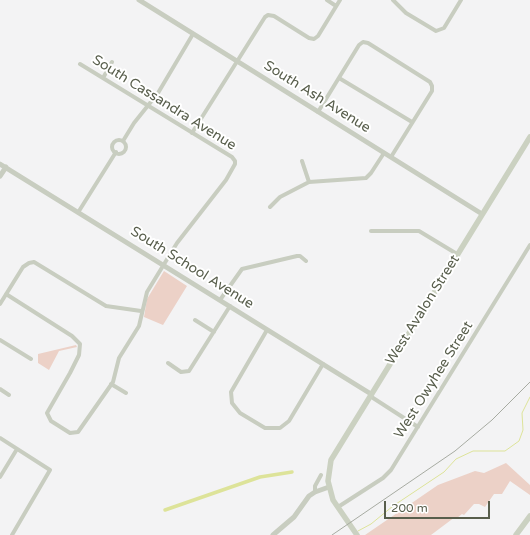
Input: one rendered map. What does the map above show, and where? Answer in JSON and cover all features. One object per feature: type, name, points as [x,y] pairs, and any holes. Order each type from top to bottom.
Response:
[{"type":"main road","name":"West Avalon Street","points":[[329,487],[328,471],[331,460],[530,137]]},
{"type":"main road","points":[[329,487],[333,500],[357,535]]},
{"type":"main road","points":[[516,535],[530,516]]},
{"type":"street","name":"South Ash Avenue","points":[[139,0],[482,214]]},
{"type":"street","points":[[327,0],[336,6]]},
{"type":"street","points":[[192,133],[263,19],[268,15],[274,16],[309,38],[314,38],[318,36],[340,0]]},
{"type":"street","points":[[392,0],[406,13],[433,30],[439,31],[444,28],[461,0]]},
{"type":"street","points":[[123,141],[134,122],[148,106],[194,34]]},
{"type":"street","points":[[318,112],[359,45],[363,42],[368,43],[430,82],[432,86],[432,91],[391,157]]},
{"type":"street","points":[[103,78],[112,62]]},
{"type":"street","name":"South Cassandra Avenue","points":[[80,64],[232,157],[235,161],[234,167],[226,180],[177,243],[164,265]]},
{"type":"street","points":[[339,78],[412,122]]},
{"type":"street","points":[[116,152],[113,148],[114,143],[118,140],[123,141]]},
{"type":"street","points":[[116,152],[121,153],[125,150],[126,145],[123,141]]},
{"type":"street","points":[[79,211],[116,152]]},
{"type":"street","points":[[270,207],[280,197],[308,182],[366,178],[384,153]]},
{"type":"street","points":[[302,161],[308,182]]},
{"type":"street","name":"South School Avenue","points":[[0,164],[79,211],[370,395]]},
{"type":"street","points":[[0,176],[6,167]]},
{"type":"street","points":[[371,231],[419,231],[458,254]]},
{"type":"street","name":"West Owyhee Street","points":[[338,507],[387,474],[418,427],[530,246]]},
{"type":"street","points":[[220,300],[242,269],[297,256],[300,256],[306,261]]},
{"type":"street","points":[[0,304],[22,267],[29,263],[38,264],[106,306],[142,312]]},
{"type":"street","points":[[6,294],[72,336],[80,344],[79,355],[70,373],[47,410],[47,416],[51,421],[70,433],[76,434],[82,430],[111,384],[119,358],[139,326],[144,296],[164,265]]},
{"type":"street","points":[[168,363],[182,372],[189,371],[230,306]]},
{"type":"street","points":[[195,320],[214,332]]},
{"type":"street","points":[[267,330],[233,386],[230,398],[236,410],[261,426],[276,430],[284,426],[289,421],[323,364]]},
{"type":"street","points":[[0,340],[31,359]]},
{"type":"street","points":[[111,384],[126,393]]},
{"type":"street","points":[[0,389],[9,395]]},
{"type":"street","points":[[370,395],[418,427]]},
{"type":"street","points":[[0,438],[50,470],[12,535]]},
{"type":"street","points":[[0,477],[17,449]]},
{"type":"street","points":[[315,492],[315,486],[322,475]]},
{"type":"street","points":[[273,535],[294,517],[310,496],[315,492],[329,487]]},
{"type":"shaded area","points":[[164,271],[187,286],[163,325],[144,317],[147,299]]},
{"type":"shaded area","points":[[76,345],[77,347],[59,351],[49,370],[38,363],[38,354]]},
{"type":"shaded area","points":[[506,463],[530,485],[530,495],[510,481],[502,494],[494,494],[485,507],[479,504],[474,504],[464,515],[462,514],[457,518],[455,517],[431,535],[365,535],[438,485],[475,471],[484,473]]},
{"type":"waterway","points":[[358,531],[371,524],[393,506],[444,472],[456,459],[473,451],[505,451],[519,441],[523,430],[522,413],[530,397]]},
{"type":"waterway","points":[[165,510],[260,477],[292,472]]},
{"type":"railway","points":[[332,535],[455,451],[492,420],[530,382]]}]
